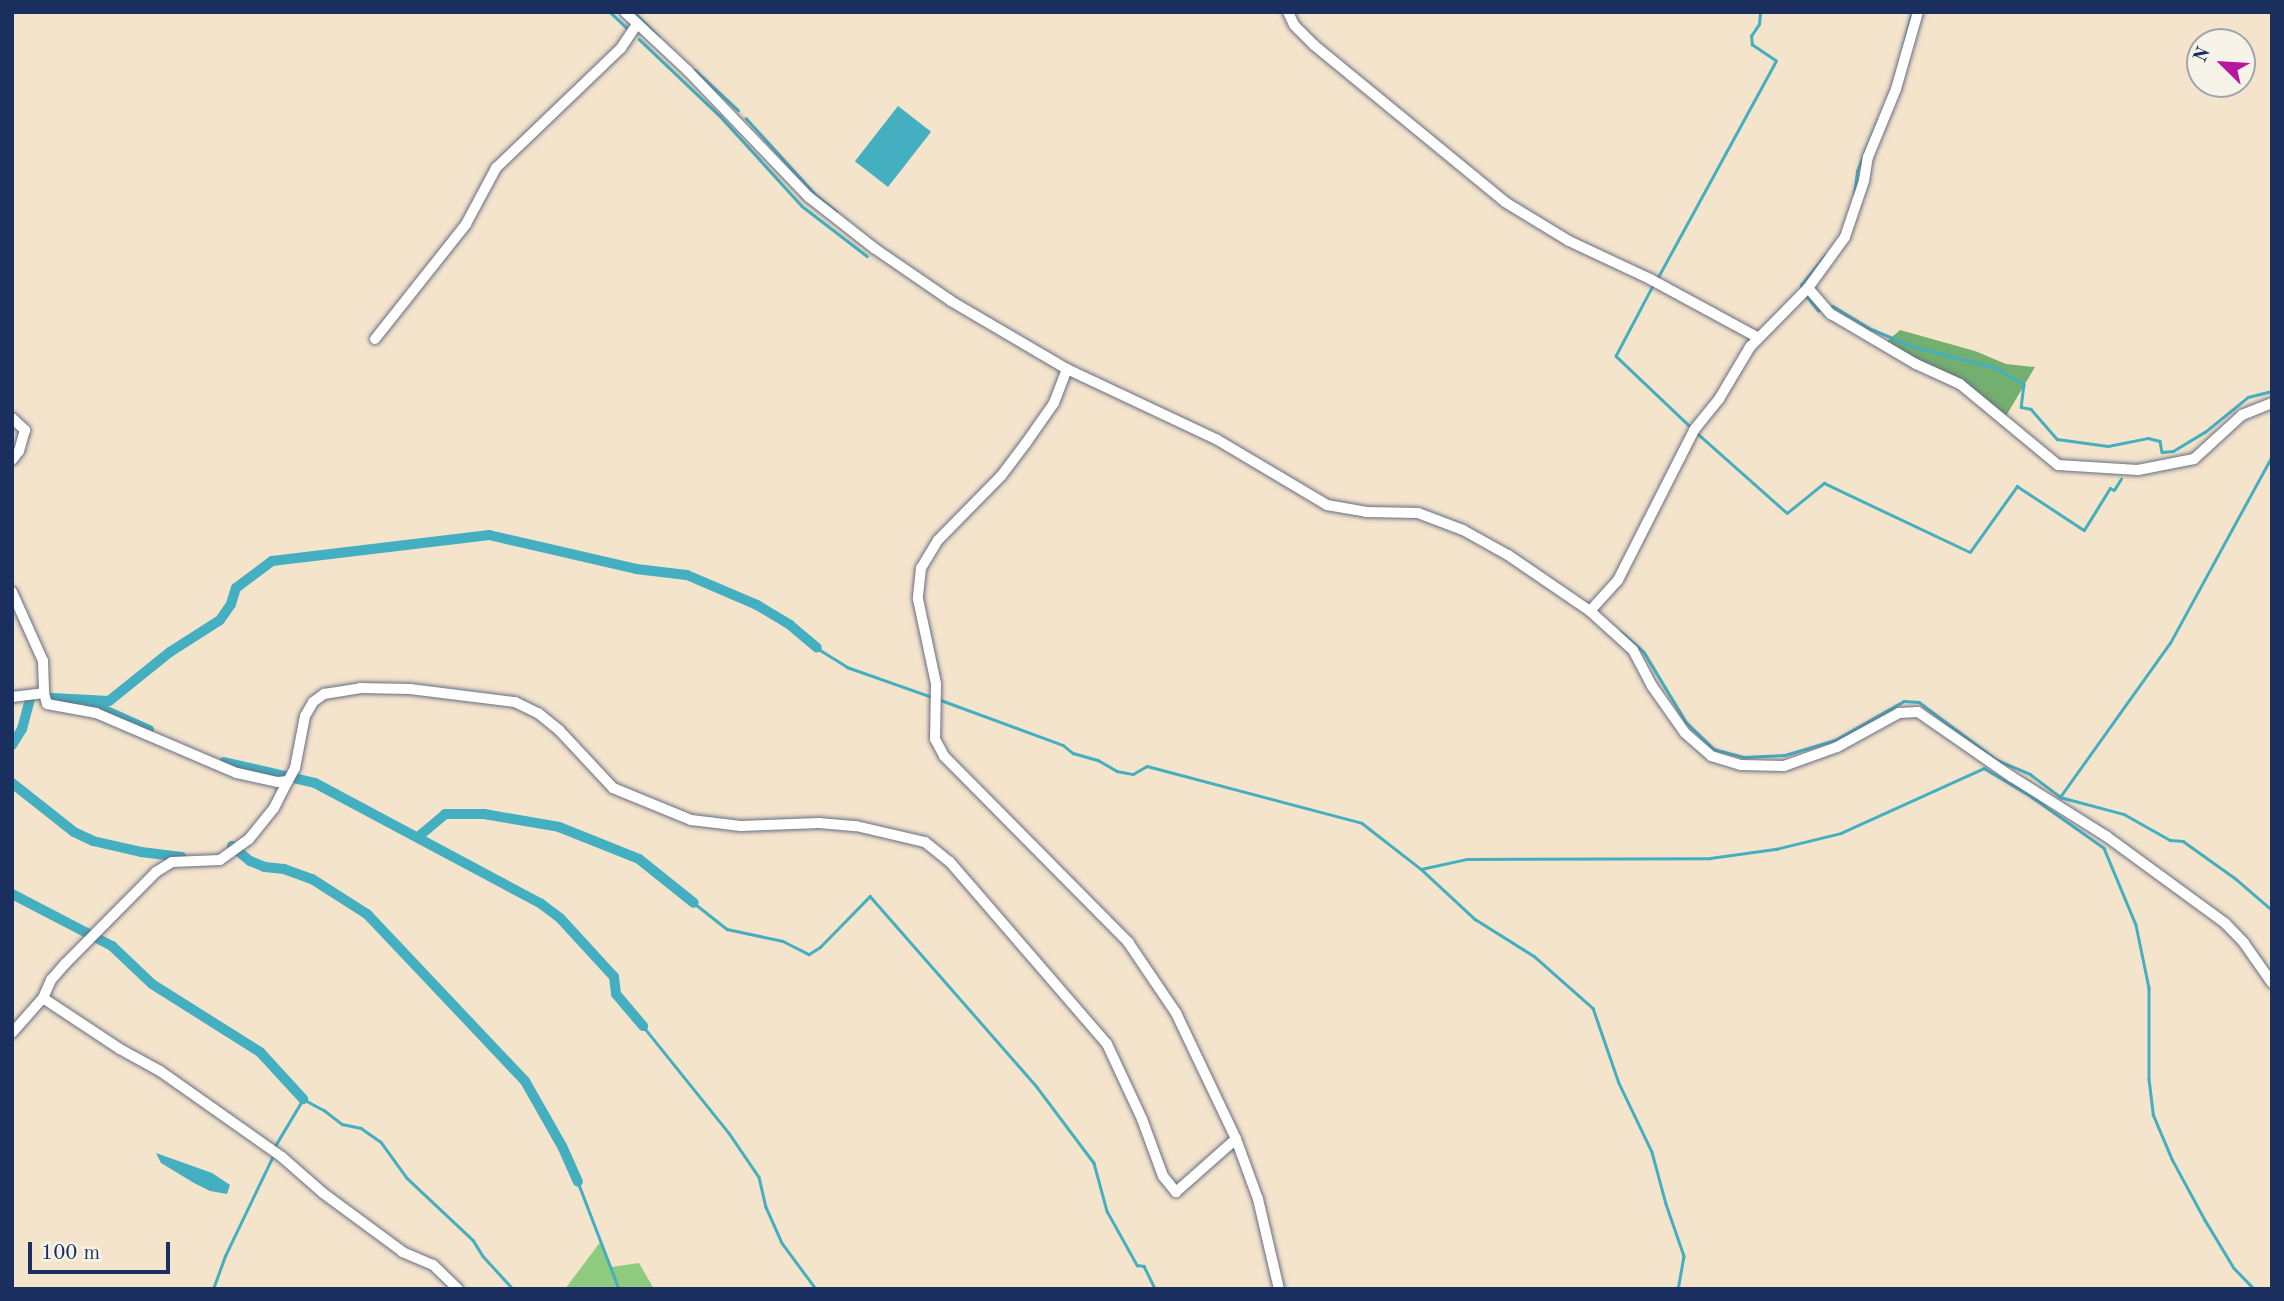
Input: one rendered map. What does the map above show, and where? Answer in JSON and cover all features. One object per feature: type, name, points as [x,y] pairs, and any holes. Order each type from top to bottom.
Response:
[{"type":"street","points":[[625,12],[688,71],[764,153],[817,203],[874,248],[951,301],[1067,369],[1216,439],[1327,505],[1366,512],[1418,513],[1463,530],[1508,555],[1590,611],[1633,650],[1652,686],[1685,733],[1711,756],[1741,765],[1784,766],[1836,747],[1899,713],[1918,712],[2012,777],[2106,836],[2225,923],[2244,943],[2272,983]]},
{"type":"street","points":[[1288,12],[1294,25],[1314,46],[1505,202],[1569,242],[1656,282],[1757,337]]},
{"type":"street","points":[[1590,611],[1618,580],[1694,430],[1719,399],[1757,337],[1808,288],[1845,237],[1864,181],[1868,157],[1896,89],[1918,12]]},
{"type":"street","points":[[375,339],[466,224],[496,168],[621,48],[637,24]]},
{"type":"street","points":[[1808,288],[1830,314],[1916,364],[1960,384],[2057,465],[2138,470],[2194,459],[2242,415],[2272,403]]},
{"type":"street","points":[[1067,369],[1054,402],[1026,443],[1001,476],[938,540],[921,568],[918,599],[936,684],[935,739],[944,756],[1128,942],[1191,1038],[1236,1139],[1258,1199],[1279,1289]]},
{"type":"street","points":[[12,418],[25,430],[19,451],[12,460]]},
{"type":"street","points":[[12,592],[43,661],[44,692],[50,705],[96,713],[216,765],[283,781]]},
{"type":"street","points":[[12,1033],[43,998],[51,980],[66,963],[156,872],[172,862],[220,860],[249,839],[281,794],[283,781],[295,768],[305,716],[313,702],[324,694],[360,688],[410,689],[515,702],[538,713],[559,730],[613,788],[691,820],[741,826],[819,822],[925,842],[950,862],[1107,1044],[1142,1119],[1163,1176],[1176,1192],[1236,1139]]},
{"type":"street","points":[[12,697],[44,692]]},
{"type":"street","points":[[43,998],[120,1049],[167,1075],[282,1157],[323,1193],[403,1252],[433,1265],[458,1289]]},
{"type":"green space","points":[[1900,330],[1975,351],[2006,364],[2035,367],[2003,421],[1960,384],[1883,345]]},
{"type":"green space","points":[[601,1241],[611,1267],[639,1263],[654,1289],[565,1289]]},
{"type":"water","points":[[898,106],[931,132],[888,187],[855,161]]},
{"type":"water","points":[[156,1153],[212,1173],[230,1185],[227,1194],[210,1191],[194,1183],[161,1163]]},
{"type":"waterway","points":[[610,12],[628,29]]},
{"type":"waterway","points":[[634,12],[659,37]]},
{"type":"waterway","points":[[1657,279],[1776,61],[1752,45],[1751,36],[1759,24],[1760,12]]},
{"type":"waterway","points":[[1903,48],[1911,17]]},
{"type":"waterway","points":[[639,39],[721,117],[802,206],[867,256]]},
{"type":"waterway","points":[[695,70],[738,110]]},
{"type":"waterway","points":[[746,118],[816,195],[836,211]]},
{"type":"waterway","points":[[1854,196],[1857,171],[1878,120]]},
{"type":"waterway","points":[[1802,289],[1801,285],[1825,255]]},
{"type":"waterway","points":[[1654,284],[1616,356],[1692,428]]},
{"type":"waterway","points":[[1805,294],[1818,310],[1823,309]]},
{"type":"waterway","points":[[1829,307],[1833,306],[1871,329],[1912,346],[1996,368],[2024,384],[2021,407],[2031,409],[2057,439],[2108,446],[2148,438],[2160,441],[2162,452],[2173,451],[2205,432],[2248,397],[2272,391]]},
{"type":"waterway","points":[[1697,433],[1787,513],[1824,483],[1970,552],[2017,486],[2084,530],[2110,488],[2114,490],[2121,479]]},
{"type":"waterway","points":[[2060,797],[2170,643],[2271,458],[2272,438]]},
{"type":"waterway","points":[[52,698],[109,701],[170,652],[220,620],[231,604],[236,588],[272,561],[489,535],[636,569],[687,575],[757,605],[790,625],[817,648]]},
{"type":"waterway","points":[[1621,632],[1644,652],[1686,722],[1714,749],[1744,757],[1785,755],[1835,740],[1904,701],[1919,702],[1997,760],[2030,774],[2060,797],[2124,814],[2170,840],[2183,841],[2236,879],[2272,910]]},
{"type":"waterway","points":[[817,648],[847,667],[932,697]]},
{"type":"waterway","points":[[938,699],[1063,745],[1073,753],[1098,760],[1117,771],[1133,774],[1147,766],[1362,823],[1421,869],[1475,919],[1534,956],[1593,1008],[1619,1083],[1652,1152],[1684,1256],[1678,1289]]},
{"type":"waterway","points":[[12,745],[22,729],[30,700]]},
{"type":"waterway","points":[[89,703],[149,730]]},
{"type":"waterway","points":[[224,762],[315,783],[540,903],[560,918],[614,977],[616,994],[643,1026]]},
{"type":"waterway","points":[[1421,869],[1467,859],[1710,858],[1776,849],[1841,833],[1984,768],[2029,795],[2104,848],[2136,925],[2149,988],[2149,1079],[2153,1114],[2172,1159],[2205,1220],[2234,1268],[2254,1289]]},
{"type":"waterway","points":[[12,783],[74,832],[93,841],[141,852],[182,857]]},
{"type":"waterway","points":[[418,837],[445,814],[484,814],[559,827],[639,859],[694,903]]},
{"type":"waterway","points":[[232,846],[250,861],[312,879],[367,914],[525,1081],[562,1146],[578,1182]]},
{"type":"waterway","points":[[12,894],[112,946],[152,984],[260,1052],[303,1099]]},
{"type":"waterway","points":[[694,903],[727,929],[783,941],[809,954],[820,947],[870,896],[1037,1087],[1094,1163],[1107,1211],[1137,1265],[1144,1266],[1155,1289]]},
{"type":"waterway","points":[[643,1026],[729,1133],[759,1177],[766,1207],[782,1243],[816,1289]]},
{"type":"waterway","points":[[275,1146],[303,1099],[342,1124],[361,1128],[381,1142],[407,1178],[473,1240],[483,1256],[513,1289]]},
{"type":"waterway","points":[[213,1289],[225,1256],[273,1156]]},
{"type":"waterway","points":[[578,1182],[619,1289]]}]
